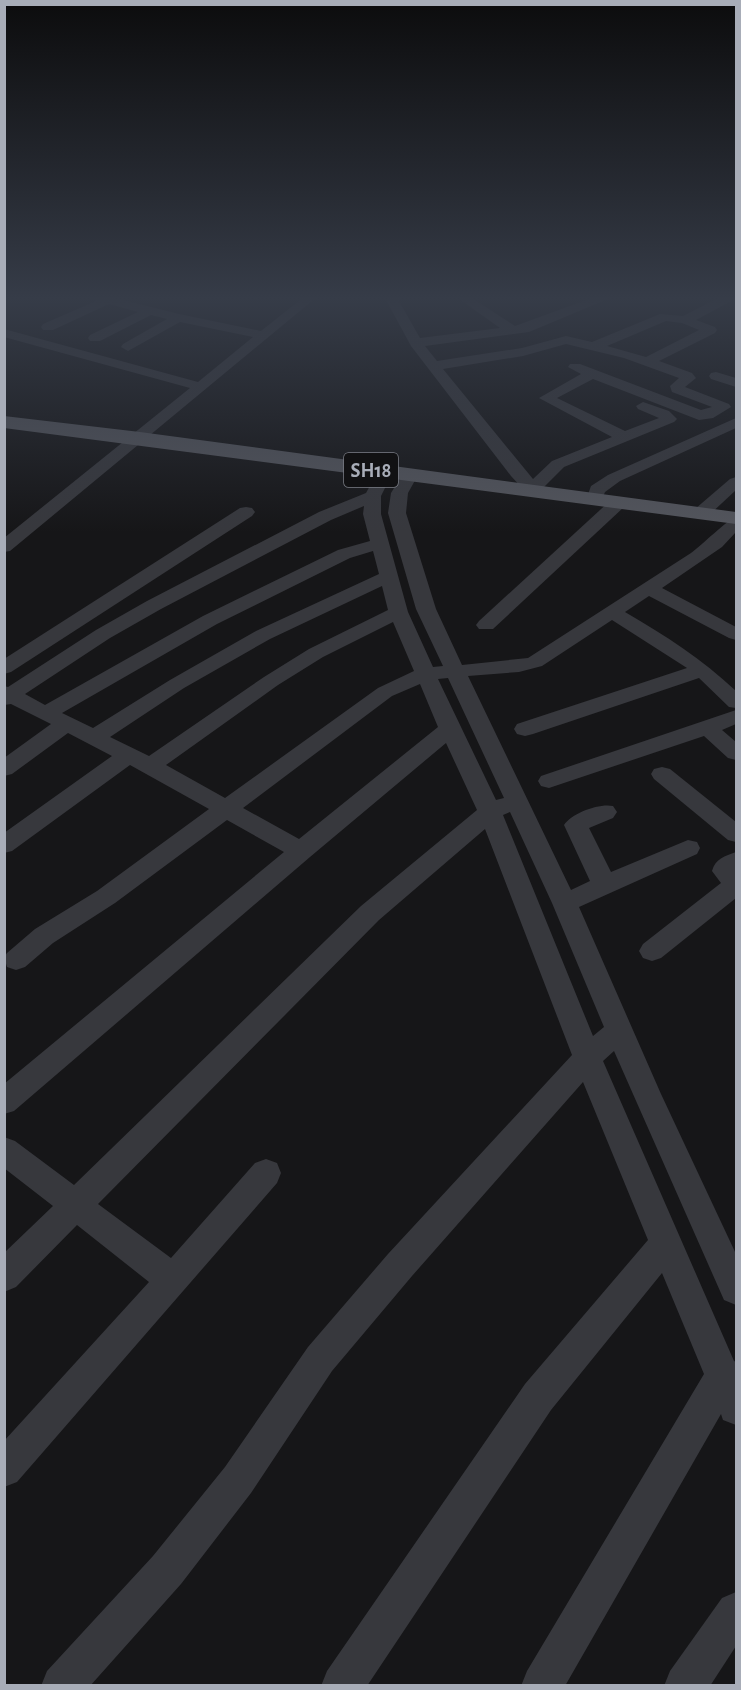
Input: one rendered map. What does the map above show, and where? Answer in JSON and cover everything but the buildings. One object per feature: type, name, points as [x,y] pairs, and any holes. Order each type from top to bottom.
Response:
[{"type":"main road","name":"SH18","points":[[4,422],[531,490],[701,513],[736,520]]},
{"type":"street","points":[[158,375],[202,387]]},
{"type":"street","points":[[4,547],[216,375]]},
{"type":"street","points":[[441,375],[531,490],[558,464],[667,420],[668,416],[584,375]]},
{"type":"street","points":[[581,375],[546,398],[624,437]]},
{"type":"street","points":[[584,375],[699,415],[708,415],[724,407],[677,389],[677,386],[689,378],[681,375]]},
{"type":"street","points":[[716,376],[736,383]]},
{"type":"street","points":[[594,500],[597,490],[614,478],[736,423]]},
{"type":"street","points":[[7,695],[103,634],[154,605],[325,516],[373,496],[397,473],[402,485],[397,497],[397,513],[426,609],[565,903],[619,1030],[736,1289]]},
{"type":"street","points":[[701,513],[736,482]]},
{"type":"street","points":[[373,496],[372,514],[398,612],[490,812],[588,1057],[730,1391],[542,1686]]},
{"type":"street","points":[[486,625],[618,503]]},
{"type":"street","points":[[4,668],[246,512]]},
{"type":"street","points":[[16,960],[44,936],[106,897],[365,705],[425,674],[519,666],[535,662],[614,613],[716,543],[736,520]]},
{"type":"street","points":[[46,713],[229,610],[344,554],[380,544]]},
{"type":"street","points":[[94,737],[177,684],[263,635],[389,576]]},
{"type":"street","points":[[650,589],[736,634]]},
{"type":"street","points":[[150,766],[316,652],[398,612]]},
{"type":"street","points":[[614,613],[661,641],[702,670],[736,702]]},
{"type":"street","points":[[525,729],[702,670]]},
{"type":"street","points":[[7,695],[150,766],[301,850]]},
{"type":"street","points":[[549,781],[634,754],[736,717]]},
{"type":"street","points":[[4,769],[67,723]]},
{"type":"street","points":[[706,727],[736,753]]},
{"type":"street","points":[[4,1102],[301,850],[450,729]]},
{"type":"street","points":[[4,845],[128,755]]},
{"type":"street","points":[[662,774],[736,834]]},
{"type":"street","points":[[4,1276],[370,913],[490,812],[517,800]]},
{"type":"street","points":[[597,889],[576,825],[580,820],[605,812]]},
{"type":"street","points":[[565,903],[688,848]]},
{"type":"street","points":[[652,951],[736,884],[724,869],[736,861]]},
{"type":"street","points":[[62,1686],[166,1570],[238,1480],[320,1359],[400,1265],[588,1057],[619,1030]]},
{"type":"street","points":[[4,1150],[173,1280]]},
{"type":"street","points":[[4,1469],[266,1173]]},
{"type":"street","points":[[342,1686],[538,1397],[666,1243]]},
{"type":"street","points":[[685,1686],[736,1612]]}]
